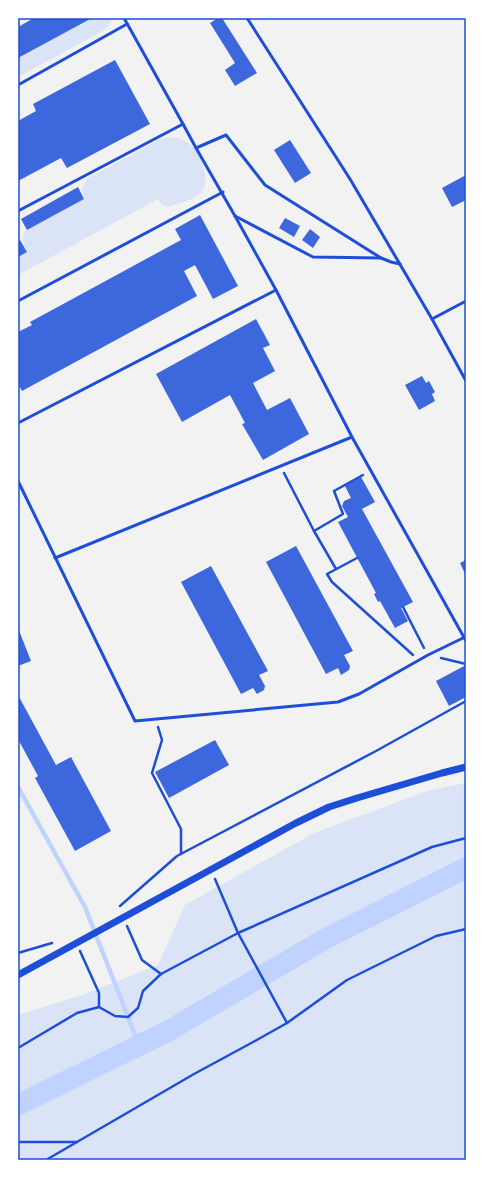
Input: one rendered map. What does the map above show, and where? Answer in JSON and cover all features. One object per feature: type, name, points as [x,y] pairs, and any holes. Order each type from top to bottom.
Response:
[{"type":"street","points":[[18,975],[296,823],[329,807],[466,767]]},
{"type":"lane","points":[[124,18],[196,148],[223,192],[276,290],[352,437],[466,641]]},
{"type":"lane","points":[[247,18],[350,179],[432,319],[466,381]]},
{"type":"lane","points":[[18,85],[127,24]]},
{"type":"lane","points":[[18,211],[183,124]]},
{"type":"lane","points":[[196,148],[226,135],[265,185],[381,258],[400,264]]},
{"type":"lane","points":[[18,301],[223,192]]},
{"type":"lane","points":[[235,216],[313,257],[381,258]]},
{"type":"lane","points":[[18,423],[276,290]]},
{"type":"lane","points":[[432,319],[466,301]]},
{"type":"lane","points":[[55,558],[352,437]]},
{"type":"lane","points":[[18,481],[135,721],[338,702],[359,694],[428,655],[463,638]]},
{"type":"path","points":[[280,466],[336,569]]},
{"type":"path","points":[[314,531],[344,514],[334,490],[371,471]]},
{"type":"path","points":[[357,558],[327,574],[332,582],[419,661]]},
{"type":"path","points":[[403,607],[428,655],[466,664]]},
{"type":"path","points":[[115,910],[177,856],[369,755],[466,701]]},
{"type":"path","points":[[156,720],[162,740],[152,772],[181,829],[181,854]]},
{"type":"path","points":[[18,1048],[76,1013],[99,1007],[115,1016],[128,1017],[138,1008],[144,991],[161,974],[238,933],[432,847],[466,838]]},
{"type":"path","points":[[211,870],[238,933],[287,1024]]},
{"type":"path","points":[[123,918],[142,960],[161,974]]},
{"type":"path","points":[[46,1160],[194,1074],[287,1024],[347,980],[436,936],[466,929]]},
{"type":"path","points":[[18,953],[59,941]]},
{"type":"path","points":[[78,942],[99,993],[99,1007]]},
{"type":"path","points":[[18,1142],[77,1142]]},
{"type":"shaded area","points":[[92,18],[113,18],[108,27],[101,32],[18,77],[18,58]]},
{"type":"shaded area","points":[[169,137],[186,141],[193,147],[200,157],[206,178],[204,188],[199,194],[193,199],[168,207],[162,205],[158,199],[18,275],[18,257],[27,252],[22,240],[24,232],[84,199],[83,188],[84,183],[88,178],[161,139]]},
{"type":"shaded area","points":[[466,783],[466,856],[319,930],[164,1021],[18,1093],[18,1015],[82,995],[158,965],[185,905],[314,833],[430,790]]},
{"type":"shaded area","points":[[466,880],[466,1160],[18,1160],[18,1117],[174,1040],[329,949]]},
{"type":"water","points":[[466,856],[466,880],[329,949],[174,1040],[18,1117],[18,1093],[164,1021],[319,930]]},
{"type":"building","points":[[34,18],[92,18],[18,58],[18,27]]},
{"type":"building","points":[[218,18],[222,18],[257,73],[235,86],[225,70],[235,63],[210,23]]},
{"type":"building","points":[[115,60],[150,124],[67,168],[61,158],[18,181],[18,121],[36,111],[33,104]]},
{"type":"building","points":[[290,140],[311,173],[295,183],[274,150]]},
{"type":"building","points":[[466,175],[466,200],[452,207],[442,188]]},
{"type":"building","points":[[78,187],[84,199],[27,230],[21,219]]},
{"type":"building","points":[[200,215],[238,286],[213,299],[195,265],[184,271],[197,296],[22,391],[18,384],[18,332],[32,325],[30,322],[181,240],[175,229]]},
{"type":"building","points":[[285,218],[300,226],[294,237],[279,228]]},
{"type":"building","points":[[310,229],[320,237],[313,248],[302,240]]},
{"type":"building","points":[[20,240],[27,252],[18,257],[18,242]]},
{"type":"building","points":[[256,319],[270,345],[263,348],[275,371],[253,383],[267,410],[290,398],[309,434],[263,460],[242,424],[245,423],[230,395],[182,422],[156,374]]},
{"type":"building","points":[[422,376],[426,383],[429,381],[435,392],[432,394],[435,401],[419,410],[405,385]]},
{"type":"building","points":[[361,477],[375,502],[362,509],[413,602],[401,608],[408,621],[395,628],[380,601],[378,602],[374,594],[376,593],[338,522],[348,517],[342,506],[344,501],[351,498],[345,486]]},
{"type":"building","points":[[296,546],[353,651],[344,655],[350,666],[349,670],[341,675],[338,668],[326,674],[266,562]]},
{"type":"building","points":[[466,560],[466,576],[460,563]]},
{"type":"building","points":[[211,566],[268,671],[259,675],[265,686],[264,690],[257,694],[253,688],[241,694],[181,582]]},
{"type":"building","points":[[18,628],[31,661],[18,666]]},
{"type":"building","points":[[466,665],[466,697],[449,706],[436,681]]},
{"type":"building","points":[[18,695],[56,765],[71,757],[111,831],[75,851],[35,778],[38,776],[18,739]]},
{"type":"building","points":[[215,740],[229,765],[169,798],[155,772]]},
{"type":"waterway","points":[[18,787],[85,907],[137,1040]]}]
